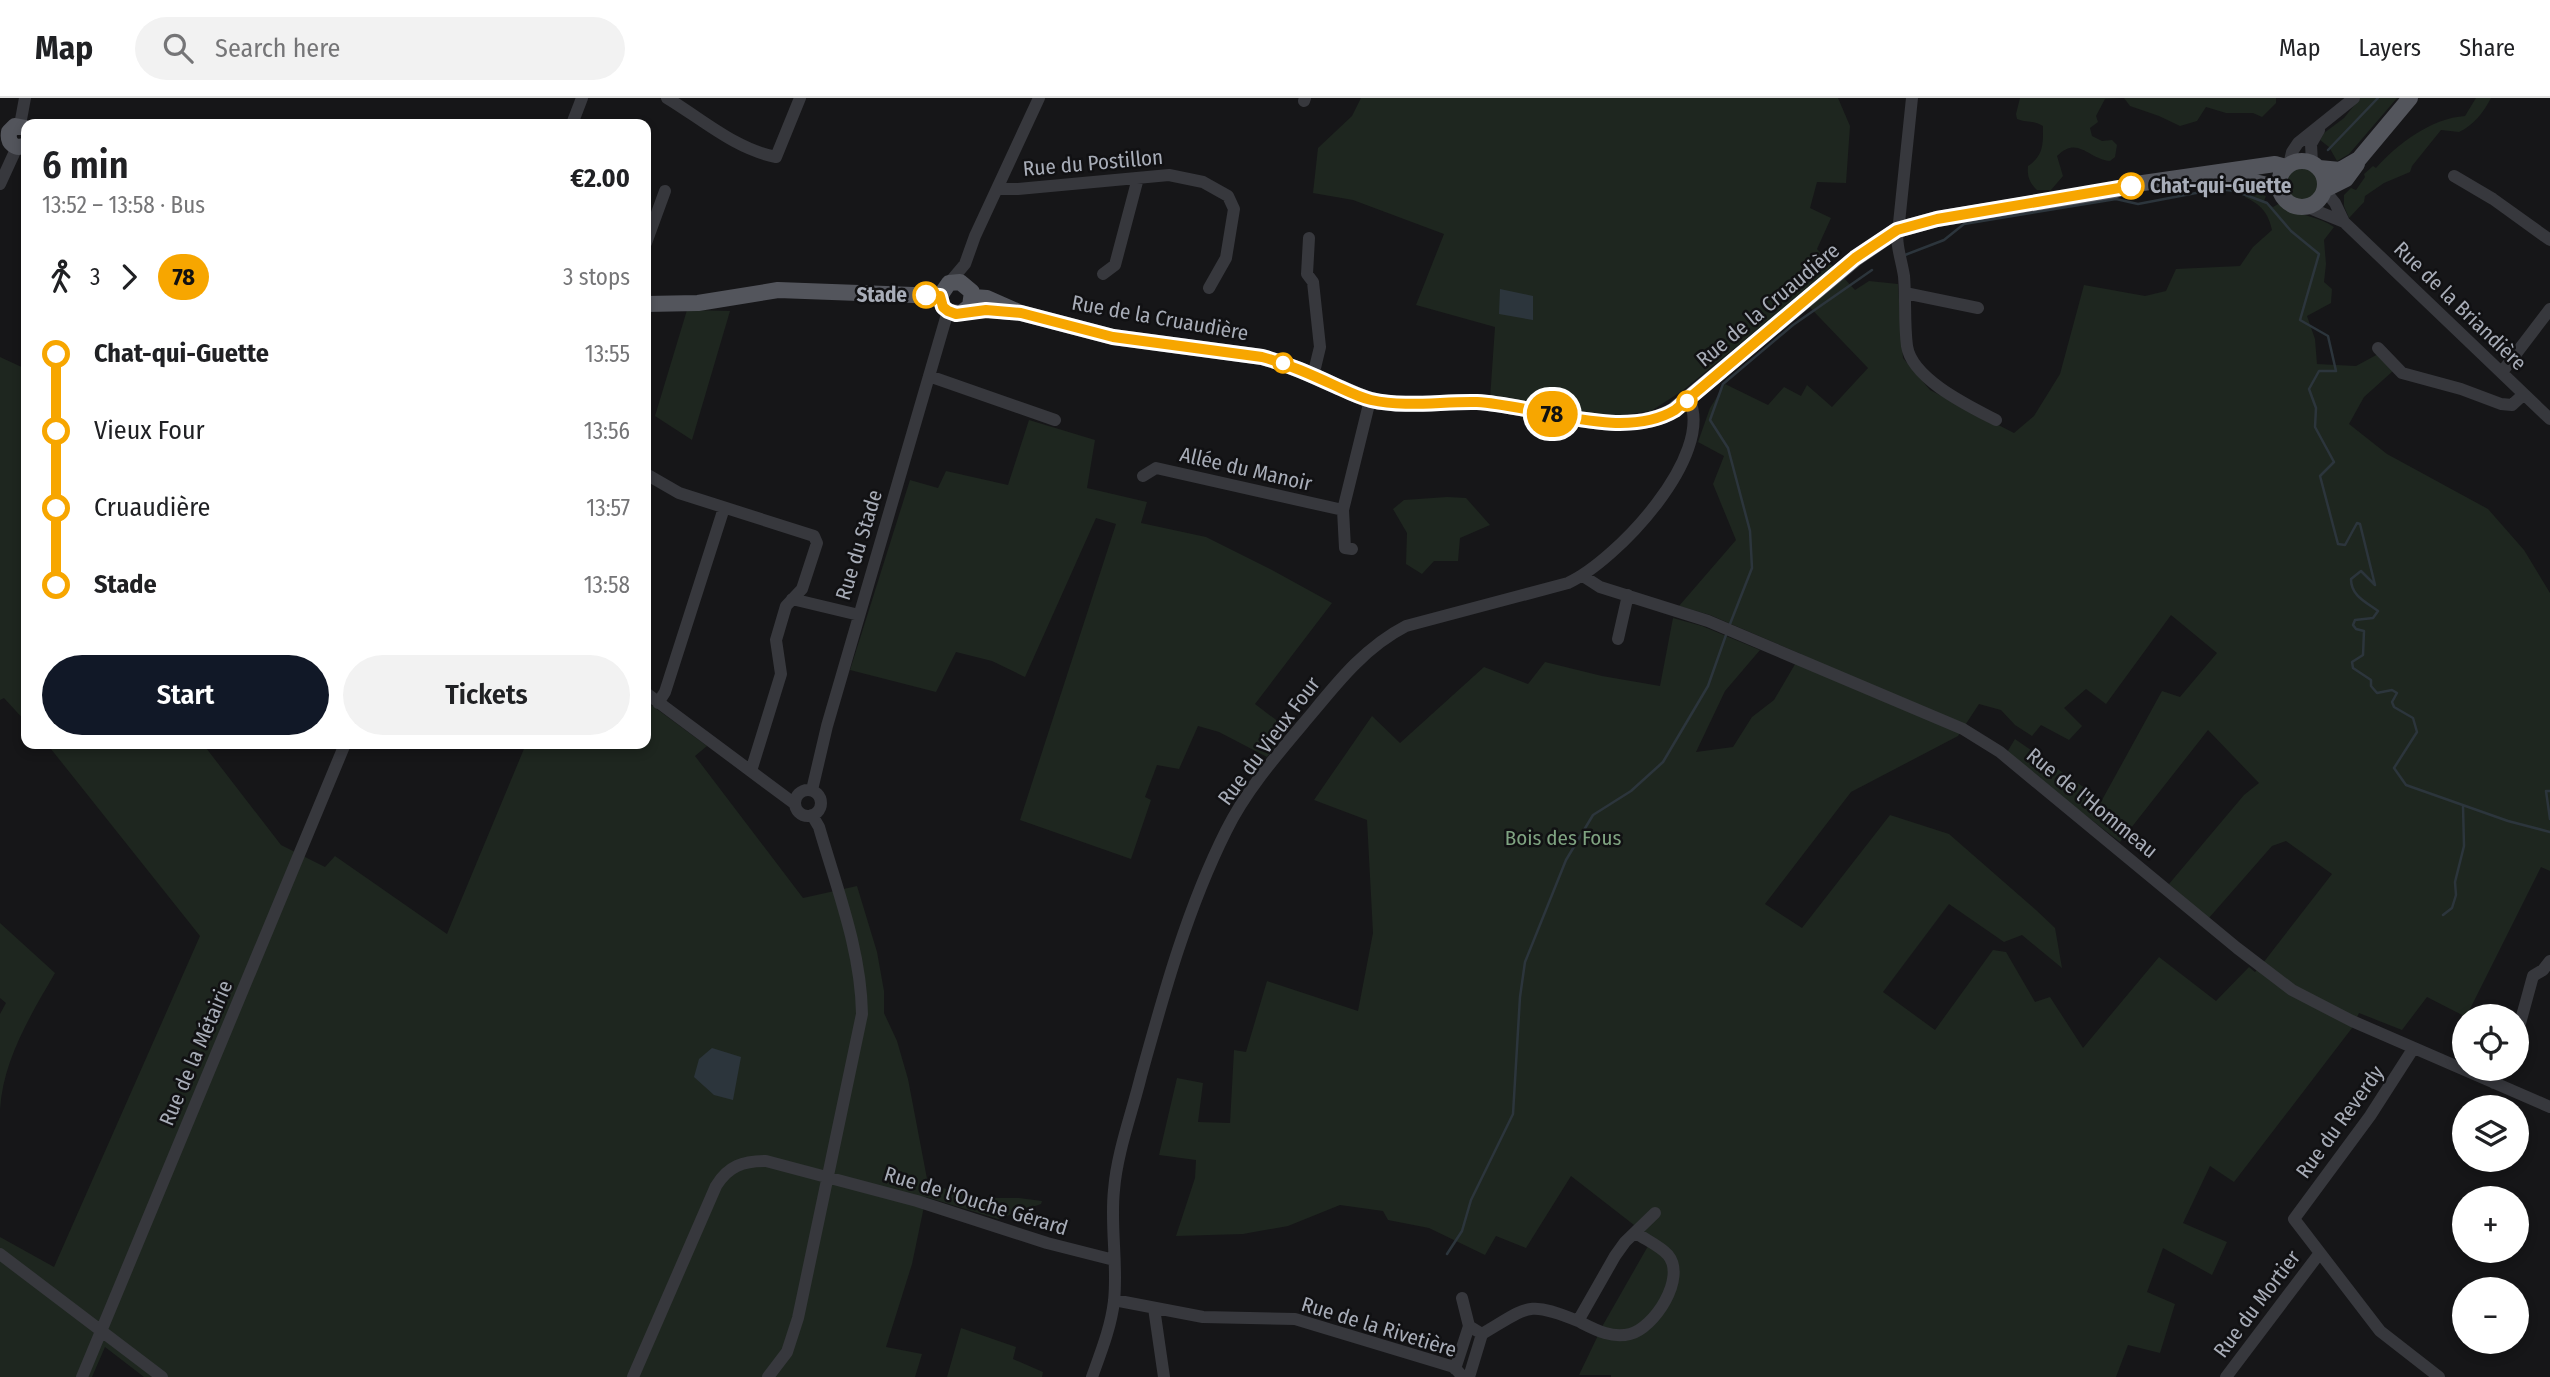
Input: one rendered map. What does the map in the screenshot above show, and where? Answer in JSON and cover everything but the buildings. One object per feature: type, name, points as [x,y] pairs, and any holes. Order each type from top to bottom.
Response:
[{"type":"main road","points":[[2121,189],[2136,184],[2275,164],[2287,166],[2296,162],[2340,170],[2359,159],[2410,98]]},
{"type":"main road","points":[[2287,166],[2278,181],[2286,201],[2307,207],[2329,194],[2346,179],[2356,169],[2359,159]]},
{"type":"main road","points":[[2316,165],[2324,174],[2329,194]]},
{"type":"main road","points":[[2121,189],[2229,178],[2280,188]]},
{"type":"main road","name":"Rue de la Cruaudière","points":[[969,291],[1021,313],[1113,337],[1262,357],[1284,363],[1370,400],[1421,404],[1478,402],[1633,424],[1662,417],[1689,399],[1855,258],[1897,230],[1937,219],[2121,189]]},
{"type":"main road","points":[[651,304],[698,303],[778,290],[944,289],[955,281],[969,291],[970,306],[955,312]]},
{"type":"main road","points":[[944,289],[943,307],[955,312],[986,310],[1021,313]]},
{"type":"street","points":[[0,184],[25,98]]},
{"type":"street","points":[[574,119],[582,98]]},
{"type":"street","points":[[667,98],[687,103],[725,136],[761,155],[776,157],[800,98]]},
{"type":"street","points":[[944,289],[965,264],[975,236],[1038,98]]},
{"type":"street","points":[[1912,98],[1897,230],[1910,354],[1927,378],[1950,395],[1996,420]]},
{"type":"street","points":[[2287,166],[2298,143],[2354,98]]},
{"type":"street","points":[[2316,165],[2311,144],[2323,124]]},
{"type":"street","name":"Rue du Postillon","points":[[998,189],[1169,175],[1203,182],[1228,196],[1234,209],[1226,258],[1209,288]]},
{"type":"street","points":[[2454,176],[2493,199],[2550,240]]},
{"type":"street","points":[[1103,274],[1115,265],[1138,178]]},
{"type":"street","points":[[651,229],[665,191]]},
{"type":"street","name":"Rue de la Briandière","points":[[2329,194],[2344,222],[2524,394],[2544,405],[2550,419]]},
{"type":"street","name":"Rue de la Briandière","points":[[2307,207],[2344,222]]},
{"type":"street","points":[[1309,238],[1307,274],[1313,282],[1320,347],[1313,376]]},
{"type":"street","points":[[965,264],[969,291]]},
{"type":"street","points":[[1905,293],[1978,308]]},
{"type":"street","points":[[2502,372],[2550,309]]},
{"type":"street","name":"Rue du Stade","points":[[812,790],[827,726],[929,376],[955,312]]},
{"type":"street","points":[[2378,348],[2402,373],[2461,388],[2501,404],[2512,405],[2524,394]]},
{"type":"street","points":[[929,376],[1055,420]]},
{"type":"street","name":"Rue du Vieux Four","points":[[1092,1377],[1107,1336],[1114,1300],[1114,1189],[1170,971],[1206,876],[1226,831],[1241,806],[1279,752],[1344,675],[1387,636],[1406,626],[1568,583],[1583,576],[1621,546],[1657,505],[1693,439],[1695,418],[1689,399]]},
{"type":"street","points":[[1352,549],[1345,548],[1343,510],[1370,400]]},
{"type":"street","name":"Allée du Manoir","points":[[1143,476],[1156,468],[1343,510]]},
{"type":"street","points":[[651,477],[679,494],[814,536],[817,543],[802,589],[786,606],[776,639],[781,674],[751,771]]},
{"type":"street","points":[[658,703],[664,692],[724,508]]},
{"type":"street","name":"Rue de l'Hommeau","points":[[1583,576],[1600,587],[1708,621],[1962,729],[2000,752],[2237,948],[2292,990],[2413,1049],[2550,1107]]},
{"type":"street","points":[[1618,639],[1628,595]]},
{"type":"street","points":[[792,599],[859,615]]},
{"type":"street","points":[[651,697],[795,804],[801,814],[812,815],[821,803],[812,790],[800,793],[795,804]]},
{"type":"street","name":"Rue de la Métairie","points":[[82,1377],[343,749]]},
{"type":"street","points":[[768,1377],[787,1352],[798,1318],[862,1014],[862,987],[855,948],[819,827],[812,815]]},
{"type":"street","points":[[2525,1004],[2533,976],[2543,970],[2550,961]]},
{"type":"street","name":"Rue du Reverdy","points":[[2319,1254],[2294,1222],[2295,1216],[2370,1116],[2413,1049]]},
{"type":"street","name":"Rue de l'Ouche Gérard","points":[[633,1377],[716,1186],[724,1172],[750,1161],[766,1161],[917,1201],[1047,1243],[1114,1260]]},
{"type":"street","points":[[1578,1321],[1615,1256],[1625,1242],[1655,1213]]},
{"type":"street","points":[[1469,1377],[1482,1334],[1523,1310],[1537,1307],[1549,1309],[1617,1336],[1631,1334],[1643,1328],[1665,1302],[1674,1278],[1674,1268],[1668,1255],[1636,1233]]},
{"type":"street","points":[[0,1254],[162,1377]]},
{"type":"street","points":[[2319,1254],[2380,1331],[2439,1377]]},
{"type":"street","name":"Rue du Mortier","points":[[2226,1377],[2319,1254]]},
{"type":"street","points":[[1459,1373],[1469,1326],[1462,1298]]},
{"type":"street","name":"Rue de la Rivetière","points":[[1114,1300],[1203,1317],[1295,1319],[1328,1327],[1459,1373]]},
{"type":"street","points":[[1154,1308],[1164,1377]]},
{"type":"street","points":[[1469,1326],[1482,1334]]},
{"type":"green space","name":"Bois des Fous","points":[[1361,98],[1838,98],[1850,126],[1846,183],[1817,182],[1810,208],[1831,218],[1817,249],[1855,290],[1869,281],[1898,284],[1903,358],[1930,390],[2014,433],[2034,416],[2060,374],[2084,285],[2145,296],[2166,291],[2176,269],[2240,266],[2253,247],[2272,230],[2266,214],[2260,206],[2245,197],[2244,189],[2266,196],[2264,201],[2273,207],[2280,203],[2292,211],[2334,227],[2324,240],[2324,282],[2332,289],[2331,303],[2307,316],[2315,339],[2317,364],[2356,366],[2380,353],[2393,371],[2364,397],[2349,424],[2387,454],[2488,509],[2524,550],[2550,593],[2550,871],[2541,867],[2472,1004],[2452,1004],[2452,1010],[2427,997],[2402,1030],[2359,1013],[2352,1028],[2234,1182],[2210,1166],[2183,1223],[2227,1242],[2212,1275],[2163,1248],[2147,1292],[2175,1304],[2160,1353],[2128,1345],[2116,1377],[1579,1375],[1603,1325],[1652,1239],[1571,1176],[1526,1248],[1496,1236],[1485,1255],[1429,1228],[1388,1220],[1383,1211],[1340,1205],[1288,1226],[1243,1234],[1176,1236],[1195,1178],[1196,1160],[1159,1155],[1177,1078],[1203,1083],[1198,1122],[1230,1123],[1234,1050],[1246,1052],[1267,981],[1358,1011],[1373,933],[1367,820],[1314,800],[1372,716],[1400,743],[1484,667],[1528,684],[1545,662],[1660,686],[1673,618],[1702,626],[1760,650],[1725,691],[1696,752],[1733,747],[1752,717],[1774,700],[1801,654],[1710,615],[1679,606],[1736,540],[1713,484],[1724,456],[1698,442],[1710,408],[1725,384],[1768,405],[1784,387],[1801,396],[1807,385],[1832,407],[1868,368],[1799,296],[1682,391],[1651,411],[1609,417],[1490,399],[1495,327],[1416,305],[1444,234],[1353,200],[1313,193],[1318,148],[1352,116]],"holes":[[[2171,615],[2217,653],[2180,697],[2162,691],[2102,800],[2015,739],[2006,754],[2120,842],[2208,730],[2259,783],[2244,795],[2169,884],[2208,919],[2272,846],[2286,841],[2332,874],[2255,972],[2249,967],[2216,1001],[2159,957],[2083,1048],[2050,997],[2035,1002],[2006,952],[1993,950],[1935,1030],[1883,992],[1949,904],[2004,942],[2022,935],[2062,968],[2055,928],[1949,834],[1890,815],[1802,928],[1765,904],[1851,792],[1958,736],[1979,704],[2001,710],[2015,725],[2032,736],[2041,725],[2069,740],[2082,726],[2064,708],[2086,689],[2106,704]]]},
{"type":"green space","points":[[2020,98],[2122,98],[2105,99],[2096,116],[2098,122],[2090,128],[2092,136],[2102,141],[2112,140],[2117,145],[2115,157],[2110,161],[2077,148],[2064,150],[2057,156],[2063,176],[2051,190],[2037,190],[2030,180],[2028,166],[2040,153],[2043,126],[2017,119]]},
{"type":"green space","points":[[2124,98],[2276,98],[2276,103],[2262,117],[2253,113],[2226,113],[2206,107],[2197,121],[2180,126],[2130,106]]},
{"type":"green space","points":[[2360,98],[2397,98],[2349,154],[2337,161],[2329,147],[2320,140],[2324,133],[2344,118]]},
{"type":"green space","points":[[2476,98],[2491,98],[2474,122],[2459,132],[2441,130],[2410,172],[2384,183],[2365,196],[2364,202],[2349,218],[2344,206],[2344,195],[2351,188],[2356,190],[2365,177],[2364,174],[2373,166],[2376,168],[2394,150],[2428,127],[2465,116]]},
{"type":"green space","points":[[2302,166],[2315,171],[2320,184],[2315,197],[2302,202],[2289,197],[2284,184],[2289,171]]},
{"type":"green space","points":[[687,310],[730,311],[692,440],[655,416]]},
{"type":"green space","points":[[0,357],[21,367],[21,717],[4,698],[0,700]]},
{"type":"green space","points":[[1029,420],[1095,440],[1087,488],[1147,502],[1141,523],[1206,537],[1332,603],[1255,704],[1288,729],[1267,757],[1219,732],[1198,726],[1179,769],[1157,765],[1145,797],[1151,800],[1131,859],[1020,820],[1116,524],[1096,518],[1025,677],[992,661],[956,652],[936,692],[850,670],[910,480],[938,488],[946,471],[1008,485]]},
{"type":"green space","points":[[1466,498],[1490,525],[1460,538],[1458,561],[1434,561],[1422,574],[1406,564],[1407,533],[1393,509],[1404,500]]},
{"type":"green space","points":[[651,705],[707,746],[695,756],[803,898],[857,886],[877,952],[884,991],[884,1013],[897,1041],[908,1079],[928,1184],[980,1198],[1019,1198],[1042,1201],[1041,1204],[998,1219],[926,1197],[912,1264],[886,1347],[922,1354],[915,1377],[144,1377],[105,1347],[92,1377],[0,1377],[0,1237],[54,1267],[200,936],[51,749],[207,749],[281,845],[325,867],[335,856],[447,934],[524,749],[651,749]]},
{"type":"green space","points":[[0,923],[55,973],[27,1022],[12,1056],[0,1110],[0,1014],[6,1003],[0,998]]},
{"type":"green space","points":[[961,1328],[1016,1347],[1013,1359],[1043,1372],[1042,1377],[947,1377]]},
{"type":"shaded area","points":[[1500,289],[1533,296],[1533,320],[1499,314]]},
{"type":"shaded area","points":[[712,1048],[741,1057],[733,1100],[714,1095],[694,1077],[699,1059]]},
{"type":"waterway","points":[[2328,150],[2378,98]]},
{"type":"waterway","points":[[1905,255],[1944,240],[1964,224],[2116,199],[2138,204],[2217,189],[2235,191],[2267,203],[2291,231],[2319,254],[2300,320],[2328,336],[2336,371],[2319,371],[2309,389],[2316,408],[2315,427],[2334,462],[2320,476],[2338,544],[2345,545],[2357,523],[2360,524],[2375,585],[2361,571],[2351,579],[2356,594],[2378,611],[2373,618],[2355,620],[2353,625],[2356,629],[2364,631],[2363,655],[2352,662],[2353,668],[2371,680],[2371,686],[2377,693],[2392,690],[2397,693],[2392,702],[2394,707],[2413,718],[2417,732],[2394,768],[2406,785],[2508,821],[2550,832]]},
{"type":"waterway","points":[[1730,624],[1752,568],[1750,531],[1728,448],[1710,420],[1723,384],[1793,325],[1872,270]]},
{"type":"waterway","points":[[1447,1254],[1462,1231],[1471,1200],[1513,1114],[1520,997],[1525,962],[1566,860],[1593,815],[1631,791],[1663,762],[1708,686],[1726,635]]},
{"type":"waterway","points":[[2550,791],[2546,791],[2550,819]]},
{"type":"waterway","points":[[2443,915],[2452,908],[2456,895],[2455,882],[2464,846],[2463,806]]},
{"type":"bus line","name":"78","points":[[926,295],[940,296],[943,307],[956,314],[986,310],[1021,313],[1113,337],[1262,357],[1284,363],[1370,400],[1421,404],[1478,402],[1633,424],[1662,417],[1675,410],[1855,258],[1897,230],[1921,222],[2115,191],[2131,186]]},
{"type":"place","name":"Chat-qui-Guette","points":[[2131,186]]},
{"type":"place","name":"Stade","points":[[926,295]]}]
